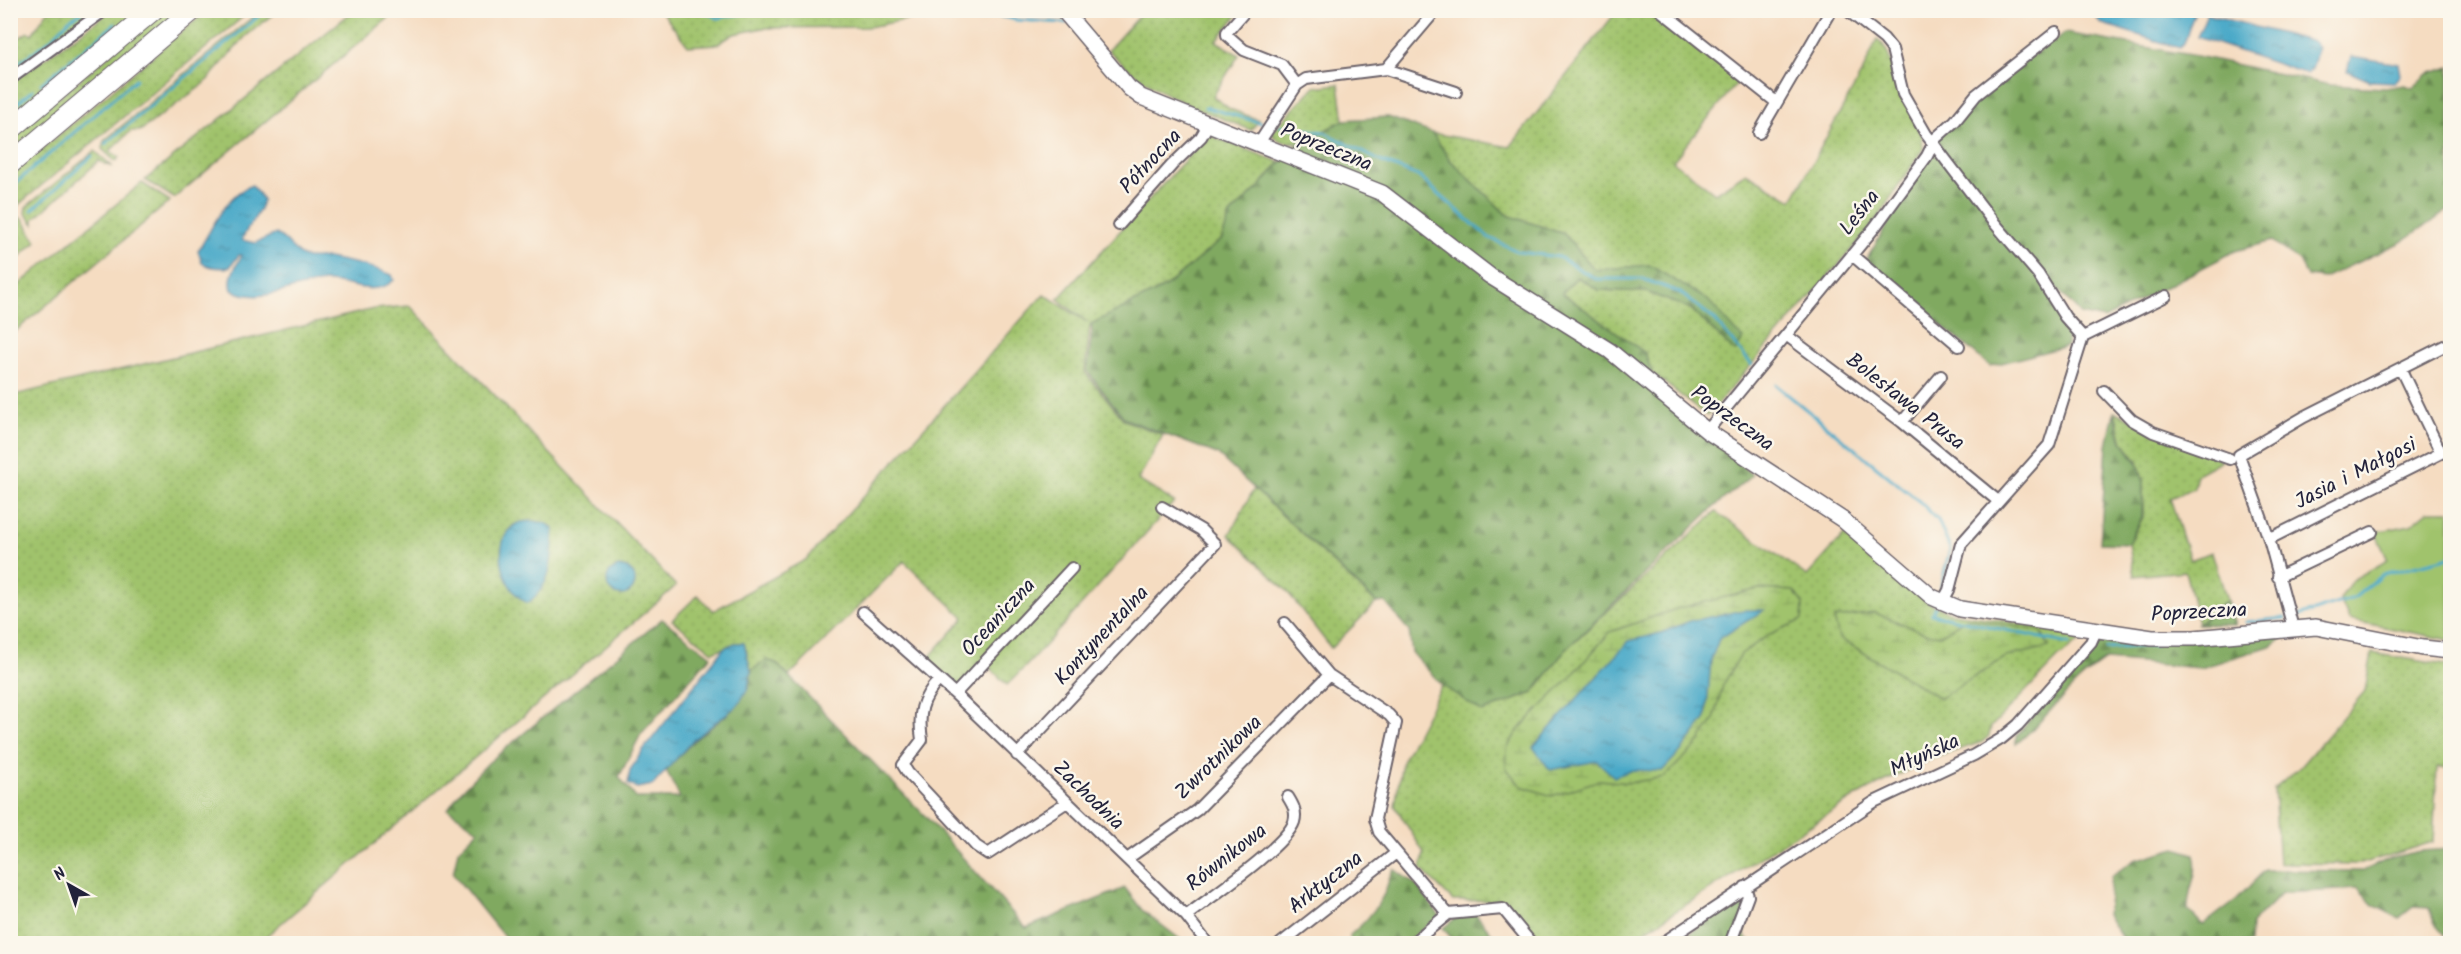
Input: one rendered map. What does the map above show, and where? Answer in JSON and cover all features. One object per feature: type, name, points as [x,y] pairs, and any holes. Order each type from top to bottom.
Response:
[{"type":"highway","points":[[10,130],[153,10]]},
{"type":"highway","points":[[10,164],[193,10]]},
{"type":"street","points":[[10,79],[105,10]]},
{"type":"street","name":"Poprzeczna","points":[[1063,10],[1129,88],[1151,101],[1382,193],[1490,276],[1610,351],[1707,431],[1843,520],[1932,597],[1942,603],[1960,609],[2096,631],[2175,639],[2316,627],[2451,651]]},
{"type":"street","points":[[1246,10],[1227,32],[1227,35],[1244,50],[1282,65],[1297,85]]},
{"type":"street","points":[[1386,69],[1436,10]]},
{"type":"street","points":[[1660,10],[1776,102]]},
{"type":"street","points":[[1759,133],[1831,10]]},
{"type":"street","points":[[1847,10],[1884,39],[1892,49],[1907,102],[1933,142],[1991,219],[2038,274],[2065,317],[2083,337]]},
{"type":"street","name":"Leśna","points":[[1707,431],[1852,255],[1927,156],[1933,142],[1976,94],[2056,32]]},
{"type":"street","points":[[1259,143],[1297,85],[1306,79],[1386,69],[1456,92]]},
{"type":"street","name":"Północna","points":[[1119,225],[1172,165],[1201,137],[1209,123]]},
{"type":"street","points":[[1852,255],[1959,346]]},
{"type":"street","points":[[1942,603],[1949,590],[1961,544],[2049,445],[2083,337],[2166,296]]},
{"type":"street","name":"Bolesława Prusa","points":[[1786,335],[1902,422],[1998,501]]},
{"type":"street","points":[[2293,628],[2269,539],[2239,455],[2304,417],[2451,343]]},
{"type":"street","name":"Jasia i Małgosi","points":[[2269,539],[2446,451],[2401,369]]},
{"type":"street","points":[[1902,422],[1941,376]]},
{"type":"street","points":[[2103,392],[2132,420],[2154,432],[2230,459]]},
{"type":"street","name":"Kontynentalna","points":[[1017,755],[1215,544],[1201,530],[1162,507]]},
{"type":"street","points":[[2278,577],[2372,532]]},
{"type":"street","name":"Oceaniczna","points":[[955,694],[1072,568]]},
{"type":"street","name":"Zachodnia","points":[[863,612],[955,694],[1186,916],[1208,944]]},
{"type":"street","points":[[1284,623],[1329,675],[1389,715],[1396,723],[1375,819],[1378,832],[1448,914]]},
{"type":"street","name":"Młyńska","points":[[1660,944],[1874,802],[1974,755],[2001,739],[2018,725],[2091,642],[2096,631]]},
{"type":"street","name":"Zwrotnikowa","points":[[1127,860],[1197,810],[1329,675]]},
{"type":"street","points":[[939,680],[922,700],[919,715],[922,740],[903,765],[976,846],[988,854],[1066,802]]},
{"type":"street","name":"Równikowa","points":[[1186,916],[1283,840],[1295,819],[1295,808],[1288,796]]},
{"type":"street","name":"Arktyczna","points":[[1280,944],[1396,853]]},
{"type":"street","points":[[1730,944],[1748,896],[1745,887]]},
{"type":"street","points":[[1411,944],[1448,914],[1503,909],[1532,944]]},
{"type":"green space","points":[[1654,10],[1734,76],[1737,83],[1673,161],[1715,193],[1746,173],[1792,200],[1864,69],[1877,39],[1885,47],[1922,136],[1923,149],[1872,226],[1707,416],[1652,373],[1645,353],[1562,293],[1577,277],[1599,290],[1646,292],[1691,309],[1735,351],[1649,265],[1595,270],[1564,234],[1507,215],[1450,160],[1432,133],[1510,147],[1617,11]]},
{"type":"green space","points":[[48,11],[100,11],[11,74],[11,43],[28,32],[32,34]]},
{"type":"green space","points":[[111,11],[141,11],[11,120],[11,83]]},
{"type":"green space","points":[[162,11],[186,11],[11,157],[10,138]]},
{"type":"green space","points":[[207,11],[250,11],[11,211],[11,175]]},
{"type":"green space","points":[[260,11],[277,11],[245,37],[204,84],[140,131],[131,131],[110,151],[119,157],[116,162],[102,149],[104,141]]},
{"type":"green space","points":[[353,11],[397,11],[174,198],[145,180]]},
{"type":"green space","points":[[661,11],[952,11],[869,27],[763,28],[734,34],[718,44],[688,46]]},
{"type":"green space","points":[[1143,11],[1241,11],[1216,41],[1239,55],[1213,96],[1230,109],[1259,120],[1251,130],[1192,106],[1158,89],[1124,65],[1108,50]]},
{"type":"green space","points":[[2065,33],[2202,57],[2330,85],[2385,88],[2405,85],[2413,88],[2428,74],[2450,67],[2450,209],[2401,242],[2324,278],[2307,276],[2299,261],[2272,241],[2235,251],[2104,319],[2081,314],[2055,286],[2046,291],[2068,325],[2067,346],[1990,366],[1865,262],[1922,166],[1941,145],[1935,139],[1993,82]]},
{"type":"green space","points":[[1339,84],[1344,120],[1318,135],[1299,142],[1281,141],[1273,136],[1272,132],[1314,87]]},
{"type":"green space","points":[[1388,117],[1432,133],[1450,160],[1507,215],[1564,234],[1595,270],[1649,265],[1708,300],[1743,339],[1735,352],[1691,309],[1646,292],[1599,290],[1577,277],[1562,293],[1645,353],[1652,373],[1641,381],[1752,475],[1712,509],[1565,650],[1533,693],[1482,712],[1442,685],[1412,653],[1409,631],[1385,602],[1377,603],[1217,454],[1125,419],[1087,371],[1091,324],[1165,287],[1222,239],[1230,215],[1298,144],[1344,120]]},
{"type":"green space","points":[[1208,135],[1280,162],[1258,188],[1230,215],[1222,239],[1165,287],[1090,325],[1085,372],[1124,420],[1163,435],[1138,480],[1174,502],[1007,685],[987,665],[959,692],[926,661],[964,618],[904,561],[788,677],[776,663],[766,660],[751,671],[744,643],[735,643],[713,652],[672,620],[698,595],[713,611],[807,559],[1044,294],[1087,322],[1058,299]]},
{"type":"green space","points":[[95,151],[113,167],[99,161],[34,219],[34,224],[25,213],[26,207]]},
{"type":"green space","points":[[142,183],[170,201],[11,335],[11,291]]},
{"type":"green space","points":[[15,216],[23,219],[36,241],[11,265],[11,220]]},
{"type":"green space","points":[[410,306],[676,586],[258,943],[11,943],[10,396],[374,309]]},
{"type":"green space","points":[[2115,412],[2222,460],[2197,474],[2194,488],[2170,498],[2190,560],[2212,552],[2227,600],[2198,623],[2185,571],[2134,576],[2129,544],[2143,517],[2143,479],[2138,461],[2123,442]]},
{"type":"green space","points":[[2114,413],[2122,441],[2137,462],[2143,479],[2142,517],[2128,544],[2100,543],[2107,446]]},
{"type":"green space","points":[[1254,489],[1376,603],[1331,648],[1286,590],[1229,535]]},
{"type":"green space","points":[[2428,511],[2450,511],[2450,640],[2349,620],[2340,599],[2352,580],[2388,560],[2375,532],[2411,525]]},
{"type":"green space","points":[[1716,512],[1807,576],[1846,533],[1930,603],[1948,612],[2056,629],[2055,632],[2074,636],[2079,642],[2058,658],[1991,727],[1989,736],[1982,742],[1931,759],[1863,792],[1626,943],[1544,943],[1506,900],[1453,901],[1421,869],[1424,853],[1395,806],[1402,762],[1442,685],[1482,712],[1533,693],[1565,650]]},
{"type":"green space","points":[[1759,589],[1794,591],[1803,604],[1802,620],[1770,634],[1741,654],[1723,685],[1714,720],[1695,747],[1664,777],[1629,783],[1600,780],[1552,796],[1521,786],[1506,768],[1507,748],[1519,729],[1569,679],[1610,632],[1676,609]]},
{"type":"green space","points":[[2227,601],[2235,625],[2198,624]]},
{"type":"green space","points":[[1875,613],[1926,633],[1940,635],[1967,618],[2041,631],[2049,647],[2006,657],[1940,698],[1839,638],[1834,618]]},
{"type":"green space","points":[[662,619],[711,656],[641,734],[619,777],[636,798],[680,798],[666,770],[696,739],[739,703],[751,671],[766,660],[776,663],[928,819],[1026,928],[1125,888],[1142,910],[1185,943],[509,943],[453,874],[458,850],[478,830],[448,809],[460,792],[488,763]]},
{"type":"green space","points":[[2289,634],[2270,646],[2201,668],[2105,660],[2070,689],[2016,744],[2016,736],[2090,652],[2108,638]]},
{"type":"green space","points":[[2372,653],[2450,666],[2450,768],[2437,767],[2433,842],[2361,864],[2279,863],[2274,789],[2299,768],[2365,691]]},
{"type":"green space","points":[[2176,848],[2194,854],[2195,869],[2188,910],[2203,925],[2237,899],[2265,870],[2363,871],[2393,857],[2421,851],[2450,849],[2450,942],[2434,923],[2429,908],[2413,907],[2399,918],[2373,905],[2358,889],[2282,893],[2251,924],[2250,943],[2125,943],[2107,915],[2111,876],[2135,860]]},
{"type":"green space","points":[[1394,869],[1416,885],[1440,916],[1405,943],[1351,943],[1349,936],[1376,908],[1385,893]]},
{"type":"green space","points":[[1744,894],[1745,936],[1753,943],[1675,944]]},
{"type":"green space","points":[[1475,913],[1493,935],[1483,943],[1456,943],[1443,928],[1461,914]]},
{"type":"water","points":[[2105,10],[2195,11],[2184,43],[2179,48],[2100,23],[2097,18]]},
{"type":"water","points":[[2207,14],[2313,42],[2318,48],[2312,69],[2307,74],[2197,37]]},
{"type":"water","points":[[2351,56],[2399,64],[2401,75],[2395,82],[2370,81],[2347,71]]},
{"type":"water","points":[[252,185],[263,200],[242,240],[255,243],[276,234],[304,257],[328,258],[377,269],[392,275],[394,280],[379,288],[370,289],[327,282],[267,295],[255,296],[232,290],[232,276],[242,255],[239,255],[230,267],[216,268],[202,263],[198,251],[227,204]]},
{"type":"water","points":[[534,521],[554,528],[553,550],[547,579],[536,596],[528,603],[512,589],[502,566],[501,554],[508,532],[516,524]]},
{"type":"water","points":[[621,567],[631,571],[635,581],[631,591],[621,595],[611,591],[607,581],[611,571]]},
{"type":"water","points":[[1744,610],[1764,610],[1719,639],[1711,660],[1706,718],[1683,749],[1662,771],[1633,770],[1614,777],[1597,761],[1550,770],[1533,747],[1629,641],[1661,633],[1690,621]]},
{"type":"water","points":[[735,643],[744,643],[751,671],[748,688],[738,705],[693,740],[653,785],[637,788],[628,784],[630,770],[643,750],[724,648]]},
{"type":"waterway","points":[[10,69],[50,40],[70,19],[86,10]]},
{"type":"waterway","points":[[105,144],[266,10]]},
{"type":"waterway","points":[[700,10],[718,18],[750,12],[791,14],[854,10]]},
{"type":"waterway","points":[[970,10],[1017,20],[1066,23]]},
{"type":"waterway","points":[[41,84],[115,24]]},
{"type":"waterway","points":[[10,188],[136,79]]},
{"type":"waterway","points":[[10,109],[33,90]]},
{"type":"waterway","points":[[1205,107],[1262,123]]},
{"type":"waterway","points":[[1280,126],[1324,132],[1380,161],[1418,176],[1488,237],[1519,252],[1559,257],[1596,279],[1643,279],[1679,292],[1714,319],[1752,365]]},
{"type":"waterway","points":[[32,210],[92,156]]},
{"type":"waterway","points":[[10,228],[17,222]]},
{"type":"waterway","points":[[1776,385],[1920,502],[1938,520],[1950,549],[1941,586]]},
{"type":"waterway","points":[[2299,616],[2354,598],[2383,574],[2450,557]]},
{"type":"waterway","points":[[1935,607],[1932,614],[2069,644]]},
{"type":"waterway","points":[[2246,622],[2285,618]]},
{"type":"waterway","points":[[2106,649],[2155,645]]}]
